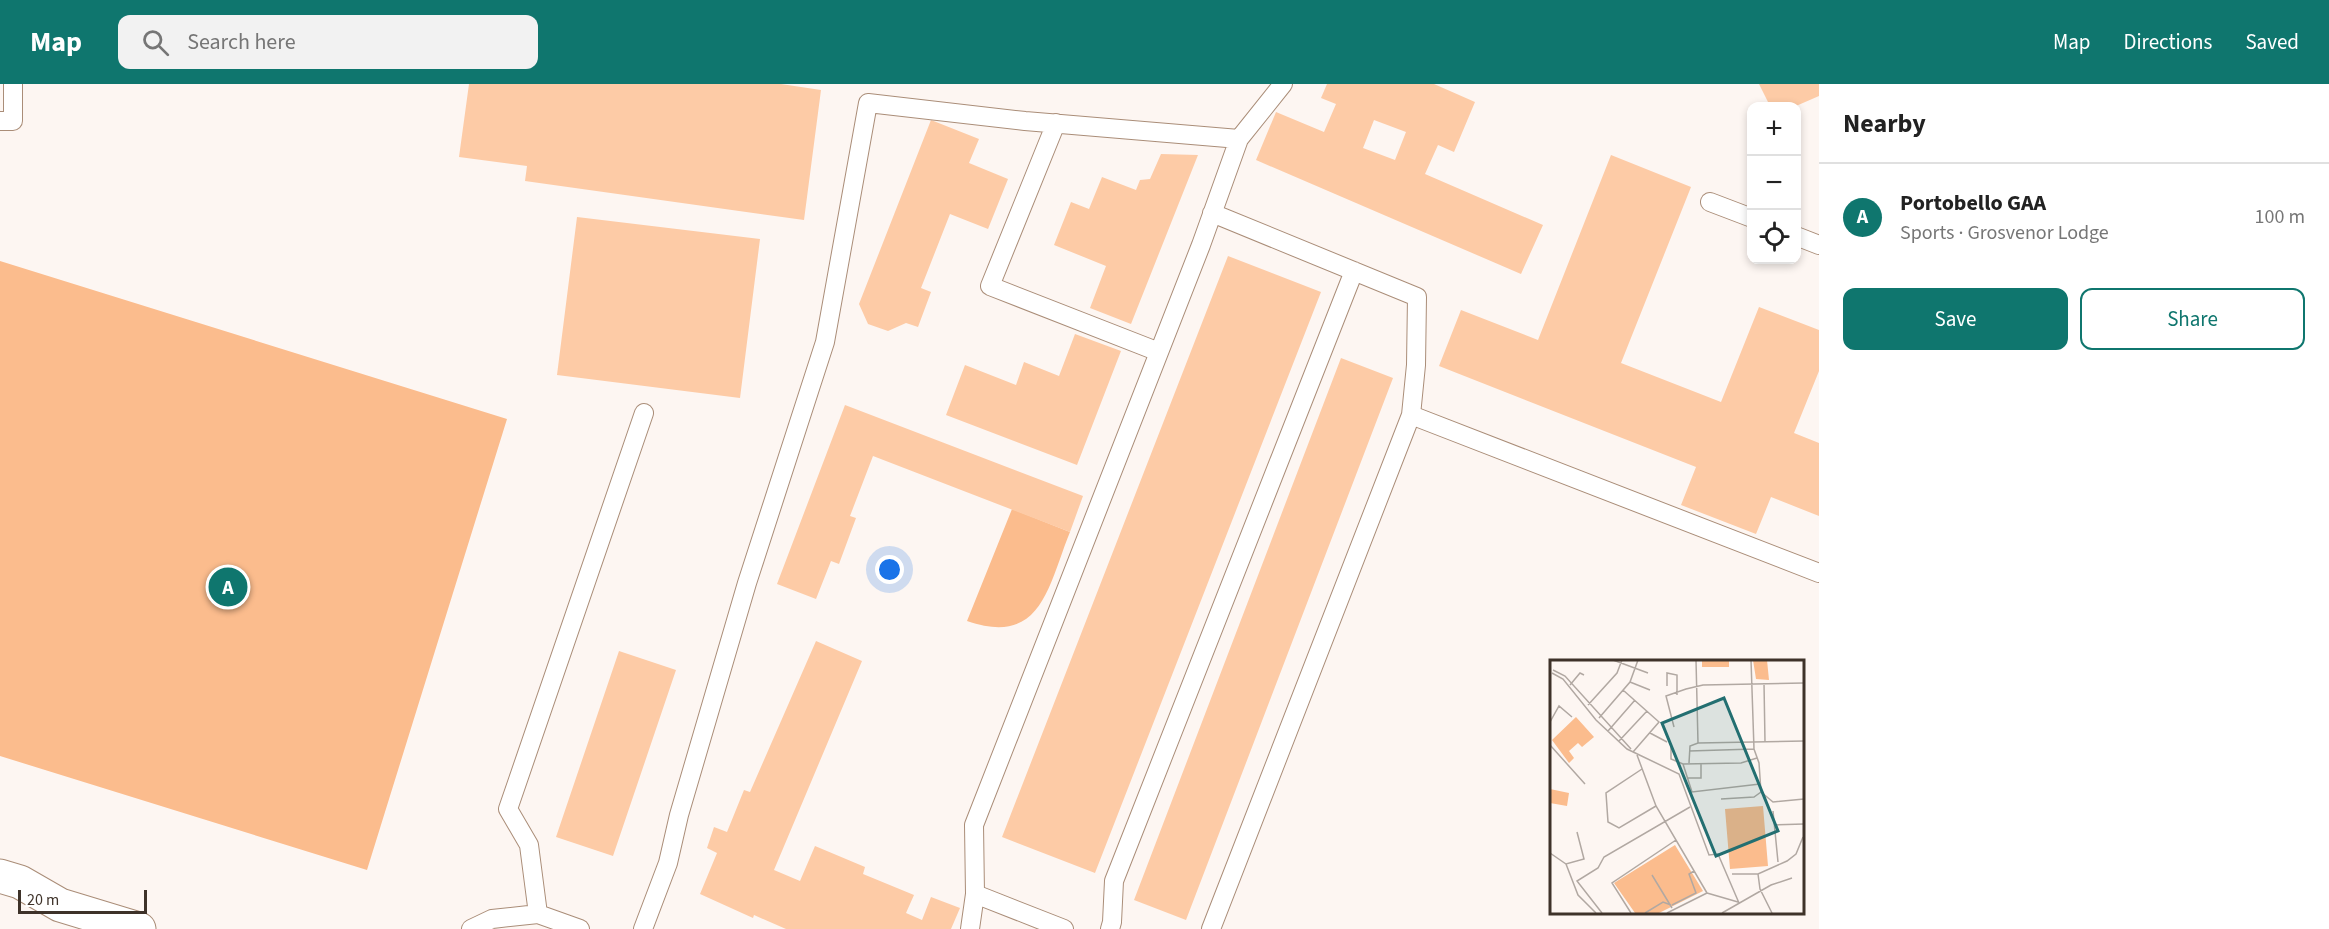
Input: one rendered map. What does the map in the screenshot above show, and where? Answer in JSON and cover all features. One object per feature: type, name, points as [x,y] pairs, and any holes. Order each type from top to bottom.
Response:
[{"type":"street","points":[[0,876],[20,882],[85,921],[139,929]]},
{"type":"lane","points":[[0,121],[13,121],[13,84]]},
{"type":"lane","points":[[970,929],[975,894],[974,825],[1159,352],[1239,139],[1283,84]]},
{"type":"lane","points":[[643,929],[668,863],[679,815],[744,594],[825,342],[868,103],[1239,139]]},
{"type":"lane","points":[[1056,123],[990,286],[1159,352]]},
{"type":"lane","points":[[1710,202],[1747,216]]},
{"type":"lane","points":[[1211,929],[1411,415],[1416,366],[1417,297],[1212,213]]},
{"type":"lane","points":[[1801,238],[1819,245]]},
{"type":"lane","points":[[1110,929],[1114,881],[1354,271]]},
{"type":"lane","points":[[538,914],[529,845],[508,809],[644,413]]},
{"type":"lane","points":[[1411,415],[1819,573]]},
{"type":"lane","points":[[975,894],[1064,929]]},
{"type":"lane","points":[[471,929],[492,919],[538,914],[580,929]]},
{"type":"shaded area","points":[[0,261],[507,419],[367,870],[0,756]]},
{"type":"shaded area","points":[[1012,509],[1070,532],[1048,591],[1027,619],[1012,626],[992,627],[967,621]]},
{"type":"building","points":[[469,84],[781,84],[821,90],[804,220],[525,181],[527,166],[459,157]]},
{"type":"building","points":[[1327,84],[1434,84],[1475,102],[1454,152],[1438,145],[1425,174],[1543,225],[1521,274],[1256,160],[1276,112],[1324,132],[1336,104],[1321,98]],"holes":[[[1374,120],[1406,132],[1395,160],[1363,148]]]},
{"type":"building","points":[[1759,84],[1819,84],[1819,96],[1801,104],[1801,102],[1768,102]]},
{"type":"building","points":[[931,120],[979,139],[969,163],[1008,179],[988,229],[950,214],[921,288],[931,292],[918,327],[906,323],[888,331],[868,324],[859,304]]},
{"type":"building","points":[[1161,154],[1198,155],[1131,324],[1090,308],[1106,266],[1054,245],[1071,202],[1089,209],[1102,177],[1136,190],[1140,180],[1150,179]]},
{"type":"building","points":[[1611,155],[1691,187],[1621,363],[1721,402],[1759,307],[1819,330],[1819,371],[1794,433],[1819,443],[1819,516],[1771,497],[1756,534],[1681,505],[1696,467],[1439,366],[1461,310],[1538,340]]},
{"type":"building","points":[[577,217],[760,239],[740,398],[557,375]]},
{"type":"building","points":[[1228,256],[1321,292],[1095,873],[1002,837]]},
{"type":"building","points":[[1075,334],[1121,351],[1077,465],[946,415],[965,365],[1016,385],[1024,362],[1059,376]]},
{"type":"building","points":[[1341,358],[1393,378],[1186,920],[1134,900]]},
{"type":"building","points":[[845,405],[1083,496],[1070,532],[873,456],[850,516],[856,518],[839,564],[831,561],[816,599],[777,584]]},
{"type":"building","points":[[816,641],[862,661],[774,870],[800,881],[815,846],[865,867],[863,874],[914,895],[906,913],[922,920],[931,897],[960,908],[951,929],[786,929],[754,915],[753,918],[700,894],[717,853],[707,848],[714,827],[727,832],[744,790],[750,792]]},
{"type":"building","points":[[619,651],[676,670],[613,856],[556,837]]},
{"type":"place","name":"Portobello GAA","points":[[228,587]]}]
